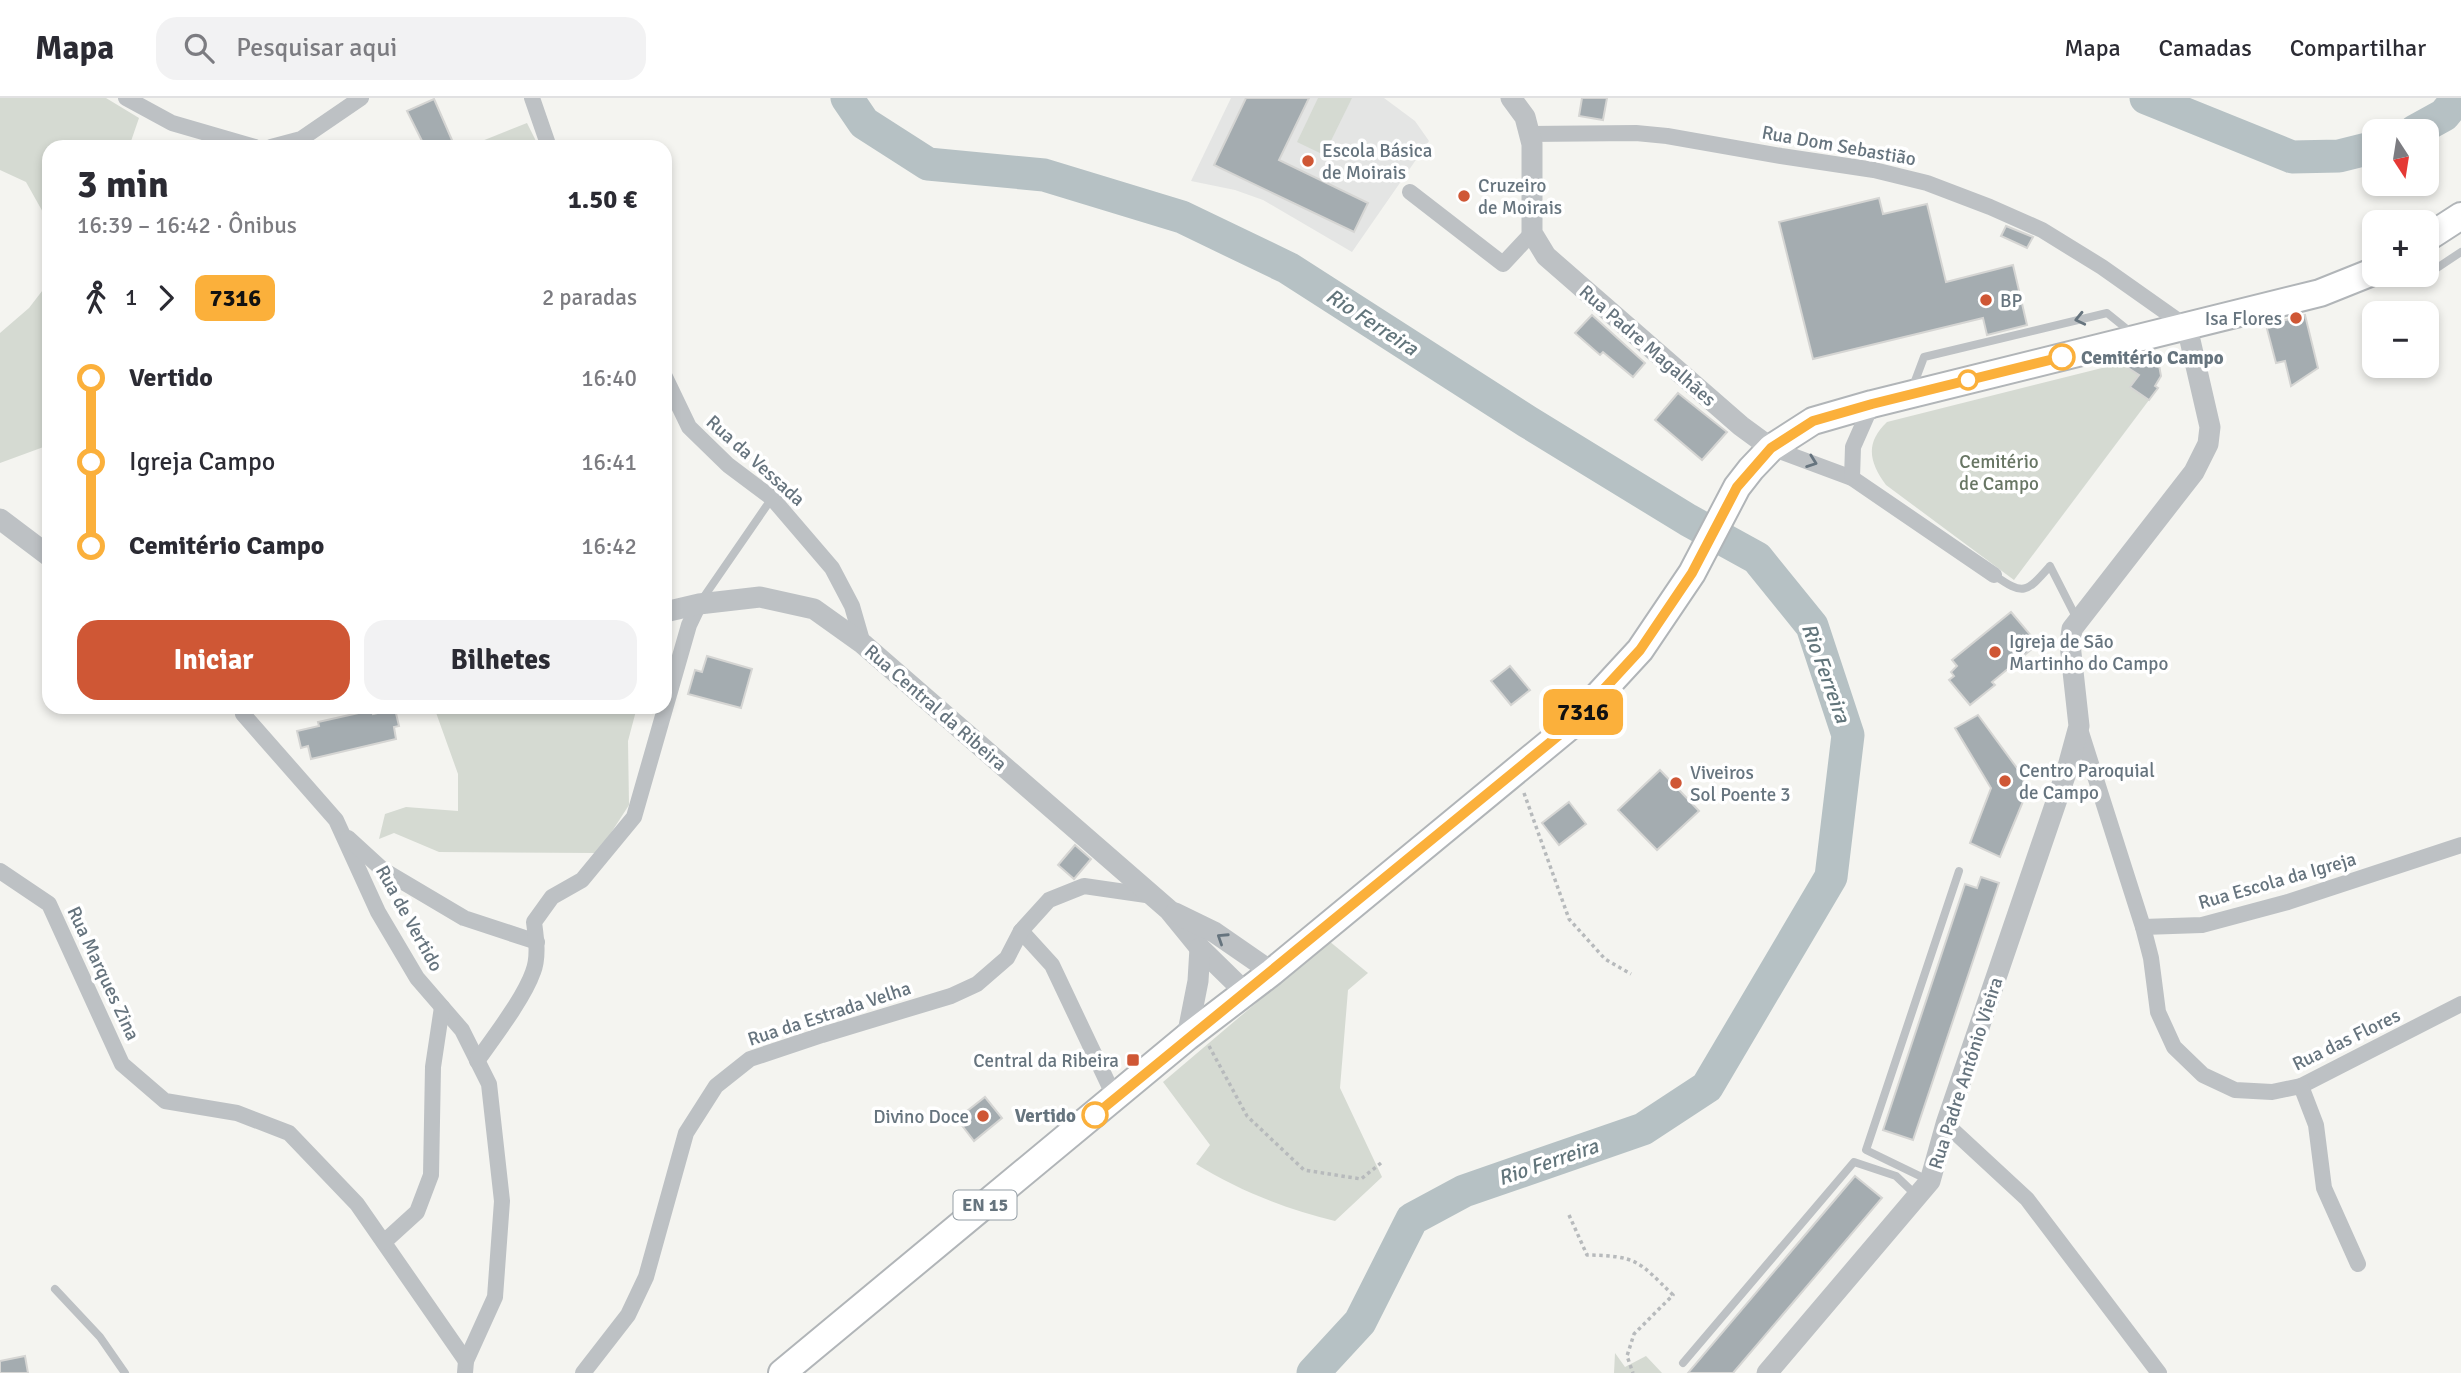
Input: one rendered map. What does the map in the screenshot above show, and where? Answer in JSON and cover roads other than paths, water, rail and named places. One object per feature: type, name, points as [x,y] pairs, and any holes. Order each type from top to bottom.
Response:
[{"type":"main road","points":[[2439,230],[2461,216]]},
{"type":"main road","name":"EN 15","points":[[782,1373],[1569,727],[1640,650],[1692,573],[1737,487],[1771,448],[1813,421],[2320,293],[2362,276]]},
{"type":"street","points":[[126,98],[172,123],[232,140]]},
{"type":"street","points":[[297,140],[361,98]]},
{"type":"street","points":[[532,98],[547,140]]},
{"type":"street","points":[[1410,192],[1503,264],[1532,233],[1532,144],[1524,117],[1511,98]]},
{"type":"street","name":"Rua Dom Sebastião","points":[[1529,134],[1667,135],[1874,170],[1927,183],[1990,206],[2042,230],[2102,267],[2187,327]]},
{"type":"street","name":"Rua Padre Magalhães","points":[[1532,233],[1546,256],[1741,426],[1771,448]]},
{"type":"street","points":[[2143,927],[2079,726],[2070,644],[2072,629],[2077,620],[2194,472],[2208,444],[2210,427],[2187,327]]},
{"type":"street","name":"Rua da Vessada","points":[[672,392],[689,427],[728,465],[772,498],[832,568],[852,606],[863,643]]},
{"type":"street","points":[[1852,478],[1853,447],[1872,404]]},
{"type":"street","points":[[1771,448],[1852,478],[1994,575]]},
{"type":"street","points":[[0,519],[42,551]]},
{"type":"street","name":"Rua Central da Ribeira","points":[[672,610],[699,604],[760,597],[814,609],[863,643],[1161,903],[1200,948],[1246,993]]},
{"type":"street","points":[[672,684],[689,625],[699,604]]},
{"type":"street","name":"Rua de Vertido","points":[[244,714],[336,820],[378,912],[416,978],[462,1030],[489,1084],[502,1201],[495,1297],[466,1367]]},
{"type":"street","points":[[477,1061],[512,1010],[534,971],[537,942],[534,922],[552,897],[582,880],[634,817],[664,714]]},
{"type":"street","name":"Rua Padre António Vieira","points":[[1767,1373],[1924,1188],[2067,770],[2079,726]]},
{"type":"street","points":[[342,833],[383,870],[464,918],[537,942]]},
{"type":"street","name":"Rua Escola da Igreja","points":[[2143,927],[2202,925],[2214,922],[2288,902],[2461,845]]},
{"type":"street","name":"Rua Marques Zina","points":[[0,871],[49,904],[122,1063],[165,1101],[237,1113],[289,1133],[357,1204],[466,1367]]},
{"type":"street","name":"Rua da Estrada Velha","points":[[583,1373],[628,1315],[646,1276],[686,1133],[716,1086],[750,1059],[951,996],[977,984],[1007,958],[1021,931],[1049,900],[1084,886],[1161,903]]},
{"type":"street","name":"Rua Central da Ribeira","points":[[1161,903],[1214,932],[1272,972]]},
{"type":"street","name":"Rua das Flores","points":[[2143,927],[2151,958],[2158,1012],[2174,1048],[2203,1075],[2235,1090],[2272,1092],[2301,1086],[2461,1004]]},
{"type":"street","points":[[1021,931],[1052,965],[1115,1098]]},
{"type":"street","points":[[1194,1033],[1200,948]]},
{"type":"street","points":[[384,1242],[417,1212],[431,1175],[433,1067],[442,1007]]},
{"type":"street","points":[[2301,1086],[2316,1125],[2324,1188],[2358,1264]]},
{"type":"street","points":[[1946,1124],[2027,1199],[2159,1373]]},
{"type":"lane","points":[[2439,267],[2461,252]]},
{"type":"lane","points":[[699,604],[772,498]]},
{"type":"lane","points":[[1994,575],[2020,590],[2035,582],[2050,566],[2077,620]]},
{"type":"lane","points":[[1924,1188],[1866,1150],[1959,871]]},
{"type":"lane","points":[[1682,1363],[1854,1162],[1924,1188]]},
{"type":"lane","points":[[55,1289],[100,1337],[125,1373]]},
{"type":"waterway","name":"Rio Ferreira","points":[[847,98],[864,123],[928,164],[1044,175],[1182,217],[1288,268],[1528,422],[1688,520],[1757,558],[1812,626],[1848,735],[1831,877],[1707,1087],[1643,1129],[1464,1191],[1412,1219],[1360,1322],[1313,1373]]},
{"type":"waterway","name":"Rio Ferreira","points":[[2146,98],[2292,157],[2339,156],[2362,150]]},
{"type":"waterway","name":"Rio Ferreira","points":[[2437,119],[2444,115],[2458,98]]},
{"type":"place","name":"Escola Básica de Moirais","points":[[1308,161]]},
{"type":"place","name":"Cruzeiro de Moirais","points":[[1464,196]]},
{"type":"place","name":"BP","points":[[1986,300]]},
{"type":"place","name":"Isa Flores","points":[[2296,318]]},
{"type":"place","name":"Cemitério Campo","points":[[2062,357]]},
{"type":"place","name":"Igreja de São Martinho do Campo","points":[[1995,652]]},
{"type":"place","name":"Centro Paroquial de Campo","points":[[2005,781]]},
{"type":"place","name":"Viveiros Sol Poente 3","points":[[1676,783]]},
{"type":"place","name":"Central da Ribeira","points":[[1133,1060]]},
{"type":"place","name":"Vertido","points":[[1095,1115]]},
{"type":"place","name":"Divino Doce","points":[[983,1116]]},
{"type":"park label","name":"Cemitério de Campo","points":[[1999,472]]}]
